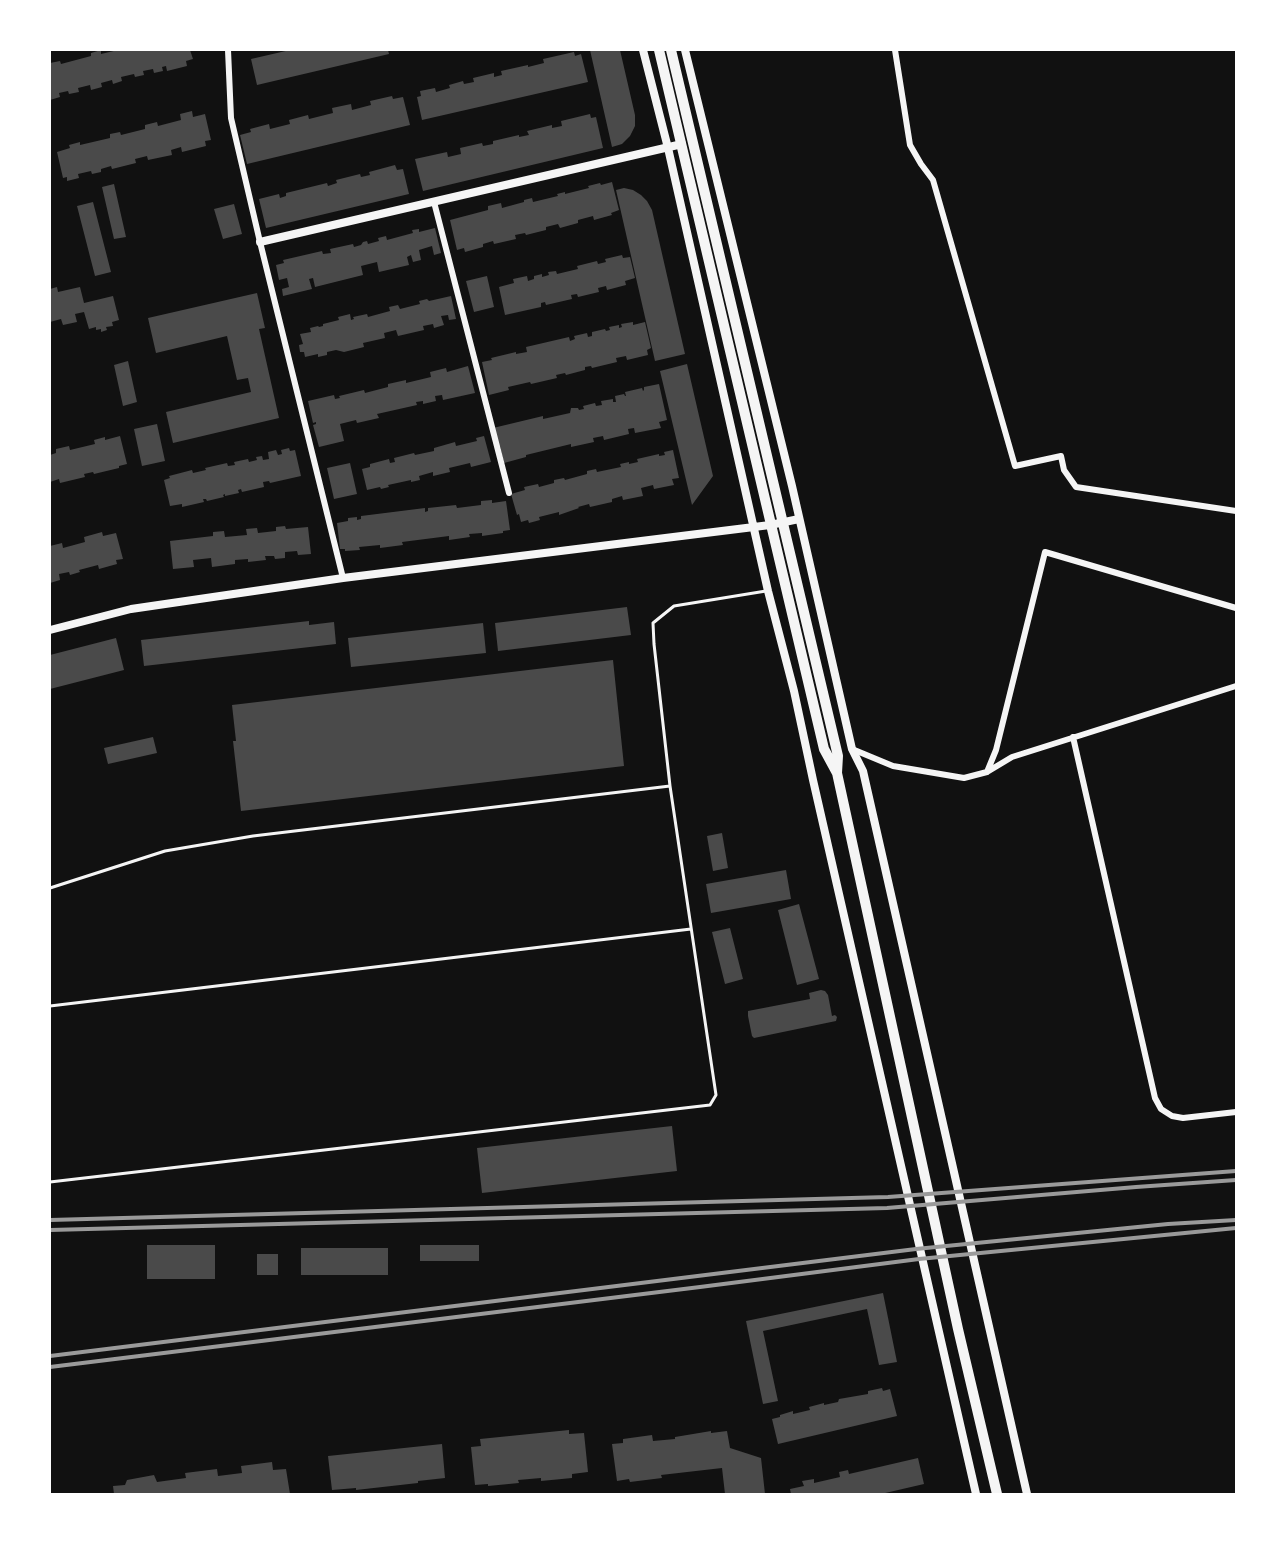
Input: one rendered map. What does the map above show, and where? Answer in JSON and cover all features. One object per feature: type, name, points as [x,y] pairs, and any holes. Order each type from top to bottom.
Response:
[{"type":"main road","points":[[658,50],[824,749],[837,773]]},
{"type":"main road","points":[[671,50],[838,756],[837,773],[958,1329],[998,1494]]},
{"type":"street","points":[[228,50],[231,118],[344,578]]},
{"type":"street","points":[[643,50],[668,148],[768,591],[794,691],[976,1494]]},
{"type":"street","points":[[685,50],[799,519],[852,749],[863,771],[1027,1494]]},
{"type":"street","points":[[895,50],[910,145],[933,180],[1015,466],[1061,456],[1064,470],[1076,487],[1236,511]]},
{"type":"street","points":[[260,242],[682,144]]},
{"type":"street","points":[[434,202],[509,493]]},
{"type":"street","points":[[50,630],[131,609],[344,578],[770,525],[799,519]]},
{"type":"street","points":[[987,772],[996,750],[1045,552],[1236,608]]},
{"type":"street","points":[[852,749],[893,766],[964,778],[987,772],[1012,757],[1236,686]]},
{"type":"street","points":[[1073,737],[1155,1098],[1161,1109],[1172,1116],[1183,1119],[1236,1112]]},
{"type":"lane","points":[[50,1182],[710,1105],[716,1095],[669,786],[653,623],[674,606],[768,591]]},
{"type":"lane","points":[[50,888],[165,850],[253,836],[669,786]]},
{"type":"lane","points":[[50,1006],[691,929]]},
{"type":"building","points":[[101,50],[101,54],[118,50],[190,50],[193,59],[186,61],[187,66],[167,71],[166,66],[162,67],[163,71],[154,73],[153,69],[143,71],[144,75],[135,77],[134,74],[121,77],[122,81],[113,84],[112,80],[101,83],[102,87],[91,90],[90,85],[78,88],[79,92],[59,93],[60,97],[50,100],[50,63],[60,61],[61,64],[91,56],[91,53]]},
{"type":"building","points":[[290,50],[388,50],[389,54],[257,85],[251,59]]},
{"type":"building","points":[[590,50],[620,50],[635,115],[635,126],[630,136],[622,144],[612,147]]},
{"type":"building","points":[[574,52],[575,56],[581,54],[588,82],[422,120],[417,97],[421,96],[420,91],[435,88],[436,92],[463,81],[464,84],[474,82],[473,78],[494,73],[494,77],[502,75],[501,71],[544,63],[543,59]]},
{"type":"building","points":[[392,96],[393,99],[403,97],[410,125],[247,164],[240,135],[251,132],[250,129],[269,124],[270,129],[290,124],[289,120],[308,115],[309,119],[333,113],[332,108],[351,104],[352,110],[371,105],[370,101]]},
{"type":"building","points":[[192,111],[193,117],[205,114],[211,140],[205,141],[206,146],[182,152],[181,147],[171,150],[172,155],[148,160],[147,156],[135,159],[136,163],[112,169],[111,166],[92,174],[91,171],[78,174],[79,178],[67,181],[67,177],[63,178],[57,152],[70,148],[69,145],[80,142],[80,145],[110,138],[110,134],[120,132],[121,135],[145,129],[145,125],[157,122],[158,126],[181,120],[180,114]]},
{"type":"building","points":[[590,114],[591,118],[596,117],[603,148],[423,191],[415,159],[447,152],[448,157],[461,154],[460,148],[482,143],[483,146],[493,144],[493,141],[529,135],[527,131],[552,125],[552,128],[562,126],[561,121]]},
{"type":"building","points":[[395,165],[397,170],[403,169],[409,194],[266,228],[259,199],[279,194],[280,198],[286,196],[286,193],[327,183],[328,186],[337,183],[336,180],[360,174],[361,177],[370,175],[369,172]]},
{"type":"building","points":[[612,182],[619,210],[611,213],[612,215],[594,220],[593,216],[560,228],[558,224],[546,227],[546,230],[515,235],[516,239],[494,244],[493,241],[483,244],[483,247],[465,252],[464,248],[457,250],[450,220],[488,210],[488,206],[501,203],[502,208],[532,198],[533,202],[565,192],[565,194],[589,188],[588,186]]},
{"type":"building","points":[[114,184],[126,237],[114,239],[102,187]]},
{"type":"building","points":[[624,188],[641,195],[652,210],[685,354],[655,361],[616,190]]},
{"type":"building","points":[[93,202],[111,272],[95,276],[77,206]]},
{"type":"building","points":[[234,204],[242,234],[223,239],[214,209]]},
{"type":"building","points":[[435,228],[441,253],[434,255],[432,246],[419,250],[421,260],[413,262],[411,255],[407,257],[409,265],[379,272],[377,262],[361,266],[363,275],[315,287],[313,278],[309,279],[312,289],[283,296],[282,289],[289,287],[287,278],[279,280],[276,265],[284,263],[283,260],[322,251],[323,254],[331,253],[330,249],[353,244],[354,247],[367,241],[368,244],[379,241],[378,238],[386,236],[387,240],[413,233],[412,230],[419,229],[419,232]]},
{"type":"building","points":[[622,255],[623,258],[630,257],[635,278],[625,281],[626,285],[607,290],[606,286],[598,288],[599,292],[578,297],[577,294],[571,295],[572,299],[546,305],[545,302],[541,303],[541,307],[505,315],[499,287],[514,283],[513,279],[527,276],[528,281],[534,279],[534,276],[549,275],[548,272],[556,271],[557,274],[597,261],[598,264],[606,262],[605,259]]},
{"type":"building","points":[[487,276],[494,307],[474,312],[466,281]]},
{"type":"building","points":[[57,287],[58,292],[80,287],[84,303],[113,296],[119,320],[112,322],[113,326],[106,327],[107,330],[101,332],[101,329],[96,330],[96,327],[89,329],[84,312],[75,314],[77,322],[63,325],[61,319],[50,322],[50,289]]},
{"type":"building","points":[[257,293],[265,328],[259,329],[279,418],[173,443],[166,412],[251,392],[248,378],[237,380],[227,336],[156,353],[148,318]]},
{"type":"building","points":[[451,296],[456,319],[449,320],[448,315],[441,316],[444,325],[434,328],[433,324],[423,326],[424,330],[398,336],[396,330],[384,333],[385,338],[363,343],[364,347],[344,352],[336,350],[318,357],[318,354],[305,357],[304,352],[300,352],[299,345],[303,344],[300,334],[311,332],[310,328],[339,320],[338,317],[350,314],[351,320],[354,319],[353,317],[367,314],[368,317],[390,311],[389,307],[398,305],[400,309],[420,304],[419,301]]},
{"type":"building","points":[[633,322],[633,325],[645,322],[651,348],[647,350],[648,355],[627,360],[626,356],[616,358],[617,362],[592,368],[591,366],[585,367],[585,370],[556,375],[557,378],[531,384],[530,382],[508,387],[509,390],[489,395],[482,362],[516,352],[516,354],[527,352],[526,347],[569,337],[570,341],[575,339],[574,336],[587,333],[588,337],[592,336],[592,332],[610,330],[609,327],[619,325],[619,328],[622,327],[621,324]]},
{"type":"building","points":[[128,361],[137,402],[123,406],[114,365]]},
{"type":"building","points":[[687,364],[713,476],[692,505],[660,371]]},
{"type":"building","points":[[468,366],[475,393],[443,400],[442,395],[435,396],[436,401],[423,404],[423,401],[416,402],[417,405],[377,414],[379,418],[340,424],[344,441],[319,447],[313,425],[316,422],[313,423],[308,401],[334,395],[335,399],[364,390],[365,393],[388,387],[388,384],[406,380],[406,383],[431,377],[430,372],[446,368],[447,372]]},
{"type":"building","points":[[659,384],[667,420],[659,422],[661,428],[635,433],[634,428],[628,429],[629,434],[604,440],[603,436],[593,438],[594,442],[571,447],[571,444],[504,463],[493,428],[543,416],[543,419],[570,413],[571,408],[579,410],[584,409],[583,406],[595,403],[596,406],[602,405],[601,401],[613,399],[613,402],[616,402],[615,396],[624,394],[626,396],[625,392],[642,388],[643,391],[644,387]]},
{"type":"building","points":[[157,424],[165,461],[142,466],[134,429]]},
{"type":"building","points":[[120,436],[127,464],[94,474],[93,472],[84,474],[85,477],[60,483],[59,479],[50,482],[50,455],[56,453],[56,449],[69,446],[70,450],[95,444],[94,440]]},
{"type":"building","points":[[484,436],[491,462],[471,467],[470,463],[449,468],[450,472],[433,476],[433,472],[419,476],[420,480],[367,490],[362,469],[370,467],[370,464],[389,459],[390,463],[395,462],[394,458],[434,451],[434,448],[455,442],[456,446],[477,441],[476,438]]},
{"type":"building","points":[[289,448],[290,451],[295,450],[301,476],[270,483],[269,481],[263,482],[264,487],[242,492],[241,489],[238,490],[239,493],[225,496],[225,494],[224,497],[207,501],[203,499],[204,502],[182,507],[182,504],[170,506],[164,480],[170,478],[169,476],[192,470],[193,473],[227,463],[228,466],[235,465],[234,462],[248,459],[249,462],[257,460],[256,457],[262,456],[263,460],[269,459],[268,452],[276,450],[278,455],[282,454],[281,450]]},
{"type":"building","points":[[673,450],[679,478],[672,479],[674,485],[654,489],[653,485],[641,488],[643,496],[623,500],[622,496],[612,499],[612,502],[590,507],[589,504],[559,515],[559,512],[539,517],[540,520],[529,523],[528,520],[521,522],[519,514],[517,515],[511,494],[525,490],[524,487],[538,484],[539,487],[554,483],[554,480],[564,478],[565,480],[596,469],[597,472],[621,467],[620,464],[638,462],[637,459],[659,454],[659,456],[665,455],[664,452]]},
{"type":"building","points":[[350,463],[357,494],[334,499],[327,468]]},
{"type":"building","points":[[492,500],[492,503],[506,501],[510,530],[482,536],[482,533],[469,534],[470,537],[449,540],[449,536],[402,542],[403,545],[380,548],[380,545],[359,547],[360,550],[340,549],[337,523],[348,521],[348,518],[357,517],[357,520],[361,519],[361,516],[425,508],[425,512],[428,508],[481,505],[481,501]]},
{"type":"building","points":[[285,526],[286,529],[308,527],[311,554],[298,555],[297,551],[285,552],[285,558],[275,559],[274,556],[265,556],[266,560],[248,562],[248,559],[235,560],[235,564],[212,567],[211,558],[193,560],[194,567],[173,569],[170,541],[213,536],[213,532],[224,531],[225,537],[247,535],[246,529],[257,528],[258,533],[276,531],[276,527]]},
{"type":"building","points":[[102,532],[103,536],[116,533],[123,559],[116,560],[117,564],[99,569],[98,565],[70,575],[69,572],[59,574],[60,580],[50,583],[50,546],[62,543],[63,548],[85,542],[84,537]]},
{"type":"building","points":[[627,607],[631,635],[498,651],[495,623]]},
{"type":"building","points":[[309,621],[309,625],[334,622],[336,644],[144,666],[141,640]]},
{"type":"building","points":[[483,623],[486,653],[351,667],[348,638]]},
{"type":"building","points":[[116,638],[124,670],[50,689],[50,655]]},
{"type":"building","points":[[613,660],[624,766],[241,811],[233,741],[236,741],[232,705]]},
{"type":"building","points":[[153,737],[157,753],[108,764],[104,748]]},
{"type":"building","points":[[722,833],[728,868],[713,871],[707,836]]},
{"type":"building","points":[[786,870],[791,899],[711,913],[706,884]]},
{"type":"building","points":[[799,904],[819,979],[797,985],[778,910]]},
{"type":"building","points":[[730,928],[743,979],[725,984],[712,932]]},
{"type":"building","points":[[821,990],[828,995],[832,1016],[837,1017],[836,1021],[754,1038],[752,1036],[748,1011],[810,999],[809,993]]},
{"type":"building","points":[[672,1126],[677,1171],[482,1193],[477,1148]]},
{"type":"building","points":[[147,1245],[215,1245],[215,1279],[147,1279]]},
{"type":"building","points":[[420,1245],[479,1245],[479,1261],[420,1261]]},
{"type":"building","points":[[301,1248],[388,1248],[388,1275],[301,1275]]},
{"type":"building","points":[[257,1254],[278,1254],[278,1275],[257,1275]]},
{"type":"building","points":[[883,1293],[897,1362],[879,1365],[867,1309],[763,1331],[778,1401],[763,1404],[746,1321]]},
{"type":"building","points":[[882,1388],[883,1391],[890,1389],[897,1416],[778,1444],[772,1419],[793,1411],[793,1414],[810,1410],[809,1407],[838,1402],[839,1399],[868,1394],[868,1391]]},
{"type":"building","points":[[569,1430],[569,1434],[584,1433],[588,1472],[572,1474],[572,1478],[541,1481],[541,1478],[518,1480],[519,1483],[475,1485],[471,1447],[481,1446],[480,1439]]},
{"type":"building","points":[[711,1431],[711,1433],[727,1431],[730,1448],[761,1458],[765,1494],[725,1494],[722,1468],[661,1475],[662,1478],[630,1482],[629,1479],[617,1481],[612,1444],[623,1443],[623,1439],[652,1435],[653,1441]]},
{"type":"building","points":[[442,1444],[445,1478],[356,1490],[356,1488],[332,1490],[328,1456]]},
{"type":"building","points":[[918,1458],[924,1484],[881,1494],[791,1494],[790,1489],[804,1486],[802,1481],[814,1479],[814,1483],[840,1477],[839,1472],[848,1470],[849,1474]]},
{"type":"building","points":[[272,1462],[273,1470],[286,1469],[290,1494],[114,1494],[113,1486],[125,1485],[127,1480],[154,1475],[157,1482],[186,1478],[185,1473],[217,1469],[218,1476],[242,1473],[241,1466]]},
{"type":"railway","points":[[50,1220],[888,1197],[1236,1171]]},
{"type":"railway","points":[[50,1230],[887,1208],[1236,1180]]},
{"type":"railway","points":[[50,1356],[916,1249],[1168,1224],[1236,1220]]},
{"type":"railway","points":[[50,1367],[919,1259],[1236,1228]]}]
